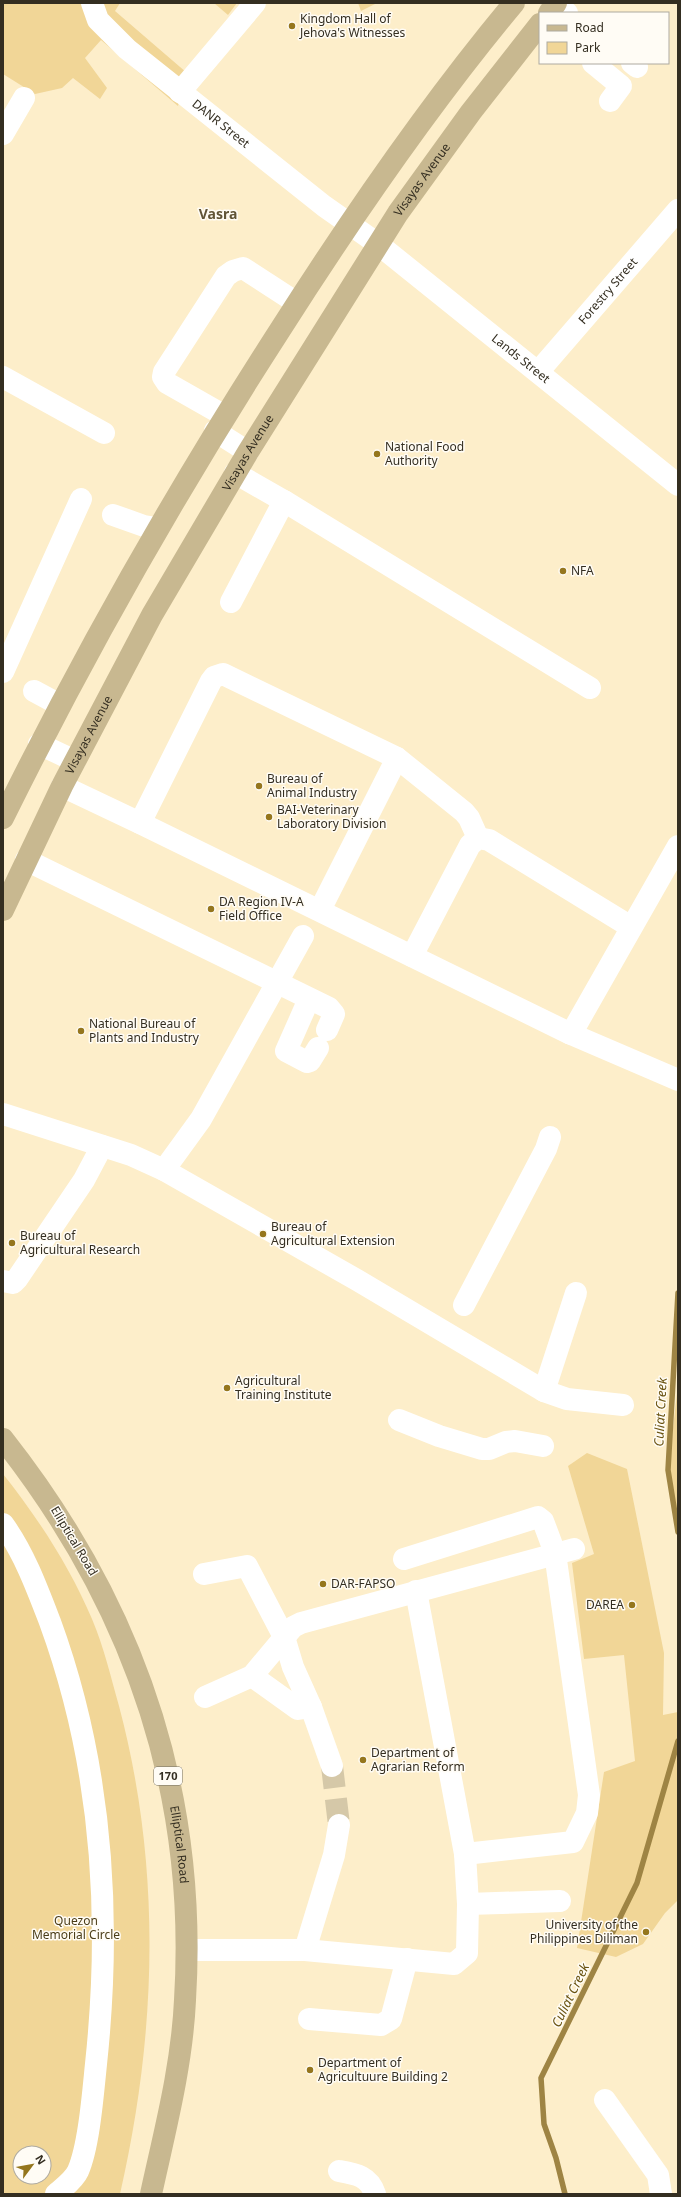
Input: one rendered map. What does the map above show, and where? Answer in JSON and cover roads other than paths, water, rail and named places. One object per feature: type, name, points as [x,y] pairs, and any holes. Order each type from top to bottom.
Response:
[{"type":"main road","name":"Visayas Avenue","points":[[3,910],[62,786],[152,615],[248,452],[363,234],[446,87],[514,3]]},
{"type":"main road","name":"Visayas Avenue","points":[[3,818],[39,744],[157,528],[220,424],[297,303],[435,161],[539,25]]},
{"type":"main road","name":"Elliptical Road","points":[[3,1439],[44,1493],[81,1551],[113,1612],[143,1687],[161,1746],[172,1792],[181,1846],[186,1900],[187,1950],[185,2001],[180,2051],[172,2102],[151,2194]]},
{"type":"street","name":"DANR Street","points":[[92,3],[98,20],[126,50],[363,234]]},
{"type":"street","points":[[180,92],[255,3]]},
{"type":"street","points":[[594,64],[621,86],[610,101]]},
{"type":"street","points":[[3,134],[24,98]]},
{"type":"street","name":"Forestry Street","points":[[538,372],[678,210]]},
{"type":"street","name":"Lands Street","points":[[363,234],[677,482]]},
{"type":"street","points":[[248,452],[220,424],[167,383],[163,377],[164,372],[226,276],[233,270],[243,268],[297,303]]},
{"type":"street","points":[[3,377],[104,433]]},
{"type":"street","points":[[235,473],[284,501],[590,688]]},
{"type":"street","points":[[3,672],[81,499]]},
{"type":"street","points":[[231,602],[284,501]]},
{"type":"street","points":[[113,515],[144,526],[157,528]]},
{"type":"street","points":[[140,823],[211,681],[219,674],[228,675],[397,758],[464,812],[469,818],[478,838]]},
{"type":"street","points":[[34,691],[60,705]]},
{"type":"street","points":[[39,744],[75,761]]},
{"type":"street","points":[[320,910],[397,758]]},
{"type":"street","points":[[62,786],[320,910],[571,1034],[678,1080]]},
{"type":"street","points":[[478,838],[488,840],[631,927]]},
{"type":"street","points":[[412,956],[470,845],[478,838]]},
{"type":"street","points":[[571,1034],[678,846]]},
{"type":"street","points":[[26,860],[276,982],[333,1011],[334,1014],[322,1039],[310,1061],[307,1062],[286,1051],[309,999]]},
{"type":"street","points":[[164,1170],[201,1119],[276,982],[304,936]]},
{"type":"street","points":[[3,1114],[131,1155],[164,1170],[357,1280],[544,1391],[567,1399],[623,1405]]},
{"type":"street","points":[[464,1305],[546,1149],[550,1137]]},
{"type":"street","points":[[3,1281],[13,1284],[17,1279],[84,1180],[102,1146]]},
{"type":"street","points":[[544,1391],[576,1293]]},
{"type":"street","points":[[399,1420],[439,1436],[482,1449],[490,1449],[506,1442],[515,1441],[543,1446]]},
{"type":"street","points":[[404,1559],[538,1518],[543,1521],[565,1551],[589,1795],[587,1813],[573,1842],[465,1854]]},
{"type":"street","points":[[3,1524],[23,1557],[36,1585],[68,1673],[84,1736],[99,1838],[103,1967],[94,2084],[85,2146],[78,2172],[56,2194]]},
{"type":"street","points":[[205,1697],[252,1676],[293,1627],[301,1623],[565,1551]]},
{"type":"street","points":[[204,1574],[247,1566],[284,1637],[293,1667],[311,1708],[332,1766]]},
{"type":"street","points":[[187,1950],[304,1950],[451,1964],[464,1956],[468,1948],[468,1904],[465,1854],[416,1591]]},
{"type":"street","points":[[252,1676],[298,1709],[311,1708]]},
{"type":"street","points":[[304,1950],[334,1855],[339,1825]]},
{"type":"street","points":[[468,1904],[560,1901]]},
{"type":"street","points":[[309,2019],[381,2025],[387,2022],[391,2019],[407,1959]]},
{"type":"street","points":[[605,2100],[658,2175],[661,2194]]},
{"type":"street","points":[[339,2171],[358,2174],[367,2179],[375,2194]]},
{"type":"waterway","name":"Culiat Creek","points":[[678,1293],[668,1470],[678,1532]]},
{"type":"waterway","name":"Culiat Creek","points":[[565,2194],[556,2158],[544,2124],[541,2078],[637,1883],[678,1741]]},
{"type":"tunnel","points":[[332,1766],[339,1825]]},
{"type":"place","name":"Kingdom Hall of Jehova's Witnesses","points":[[292,26]]},
{"type":"place","name":"National Food Authority","points":[[377,454]]},
{"type":"place","name":"NFA","points":[[563,571]]},
{"type":"place","name":"Bureau of Animal Industry","points":[[259,786]]},
{"type":"place","name":"BAI-Veterinary Laboratory Division","points":[[269,817]]},
{"type":"place","name":"DA Region IV-A Field Office","points":[[211,909]]},
{"type":"place","name":"National Bureau of Plants and Industry","points":[[81,1031]]},
{"type":"place","name":"Bureau of Agricultural Extension","points":[[263,1234]]},
{"type":"place","name":"Bureau of Agricultural Research","points":[[12,1243]]},
{"type":"place","name":"Agricultural Training Institute","points":[[227,1388]]},
{"type":"place","name":"DAR-FAPSO","points":[[323,1584]]},
{"type":"place","name":"DAREA","points":[[632,1605]]},
{"type":"place","name":"Department of Agrarian Reform","points":[[363,1760]]},
{"type":"place","name":"University of the Philippines Diliman","points":[[646,1932]]},
{"type":"place","name":"Department of Agricultuure Building 2","points":[[310,2070]]},
{"type":"district","name":"Vasra","points":[[218,214]]},
{"type":"park label","name":"Quezon Memorial Circle","points":[[76,1928]]}]
